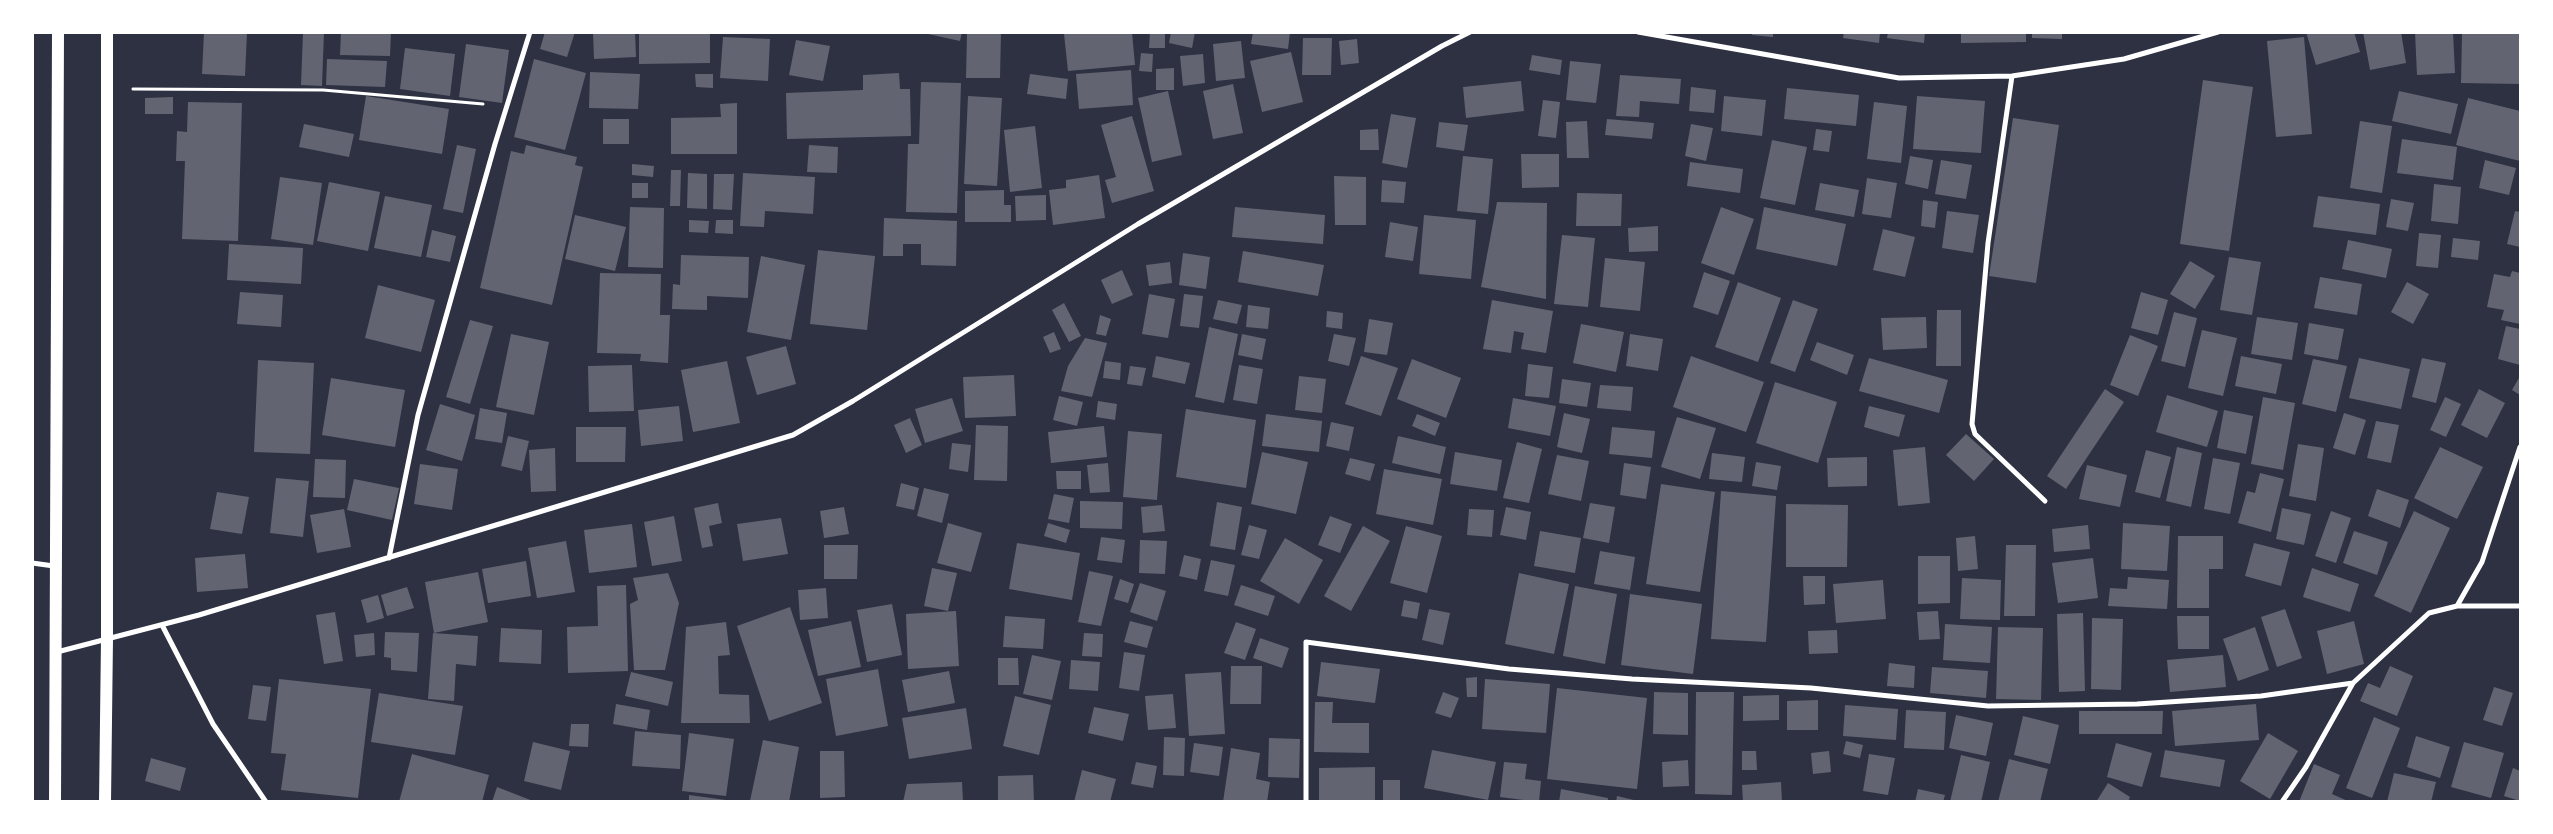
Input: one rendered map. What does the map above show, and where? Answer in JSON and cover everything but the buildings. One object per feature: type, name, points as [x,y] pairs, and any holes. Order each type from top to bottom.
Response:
[{"type":"main road","points":[[56,802],[58,32]]},
{"type":"main road","points":[[105,802],[107,639],[107,32]]},
{"type":"street","points":[[389,558],[418,416],[530,32]]},
{"type":"street","points":[[56,652],[162,625],[793,435],[853,401],[1138,224],[1442,46],[1470,32]]},
{"type":"street","points":[[1638,32],[1680,36],[1898,78],[2012,76],[2124,59],[2218,32]]},
{"type":"street","points":[[2012,76],[1988,243],[1972,424],[1975,434],[2045,501]]},
{"type":"street","points":[[2456,606],[2482,562],[2520,447]]},
{"type":"street","points":[[32,563],[57,567]]},
{"type":"street","points":[[2282,802],[2306,767],[2353,683],[2429,613],[2456,606],[2520,606]]},
{"type":"street","points":[[162,625],[213,724],[266,802]]},
{"type":"street","points":[[1306,802],[1306,642],[1509,669],[1632,680],[1811,688],[1988,706],[2137,704],[2213,700],[2260,696],[2353,683]]},
{"type":"path","points":[[107,89],[323,90],[507,106]]}]
